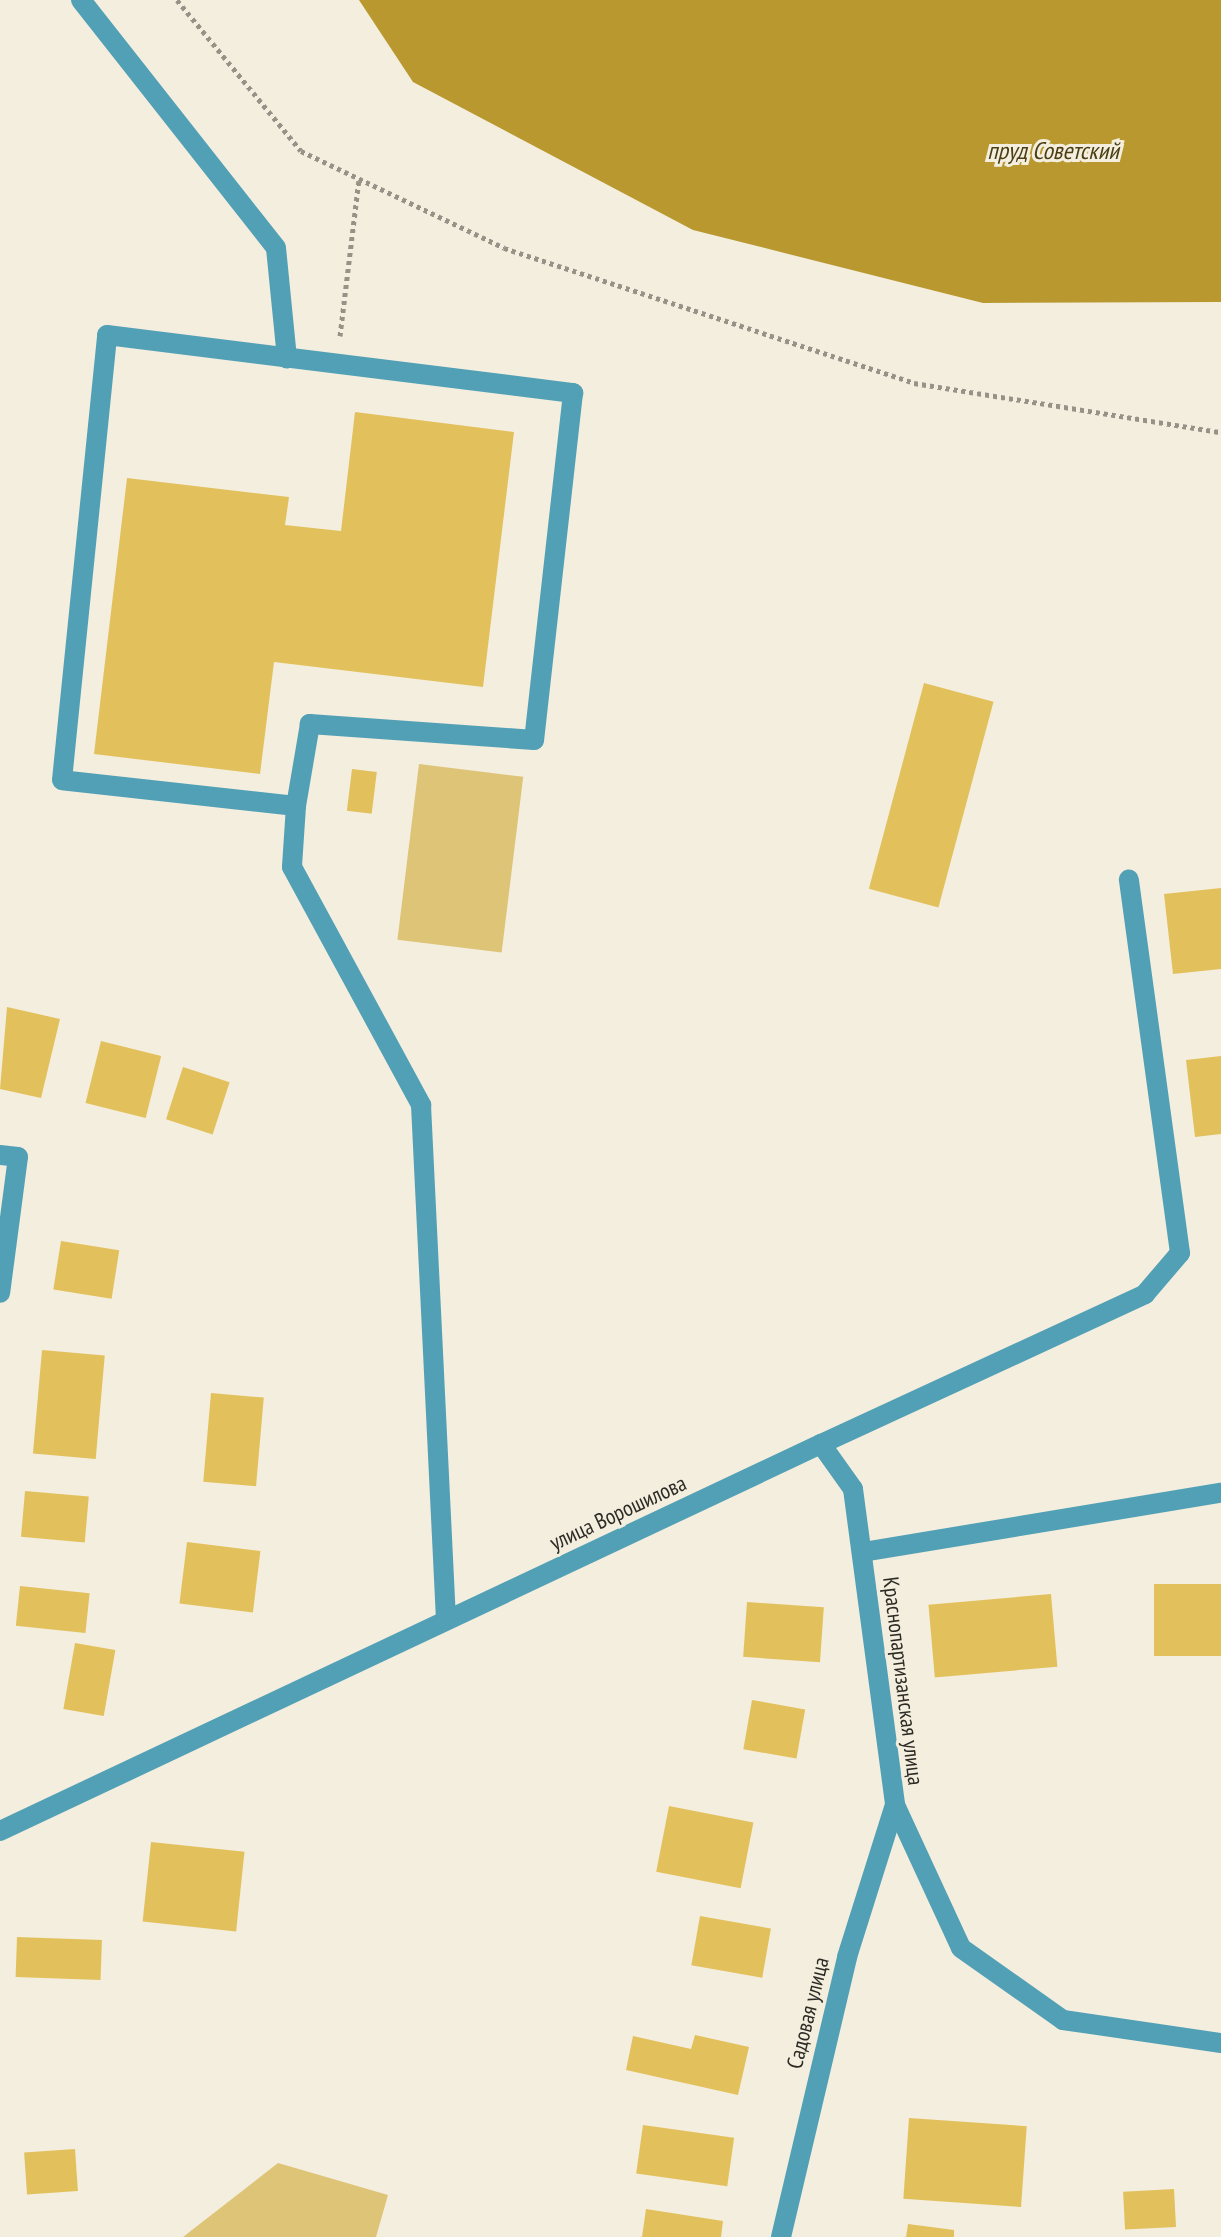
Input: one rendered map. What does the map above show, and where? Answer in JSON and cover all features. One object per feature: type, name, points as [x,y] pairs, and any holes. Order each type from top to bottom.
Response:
[{"type":"street","points":[[81,0],[276,248],[287,358]]},
{"type":"street","points":[[296,806],[62,780],[107,335],[573,393],[534,740],[310,724],[296,806],[292,867],[421,1105],[446,1620]]},
{"type":"street","name":"улица Ворошилова","points":[[0,1831],[1145,1294],[1180,1253],[1129,879]]},
{"type":"street","points":[[0,1155],[18,1157],[0,1293]]},
{"type":"street","points":[[821,1444],[853,1489],[863,1552],[1221,1493]]},
{"type":"street","name":"Краснопартизанская улица","points":[[863,1552],[895,1805],[961,1948],[1063,2020],[1221,2043]]},
{"type":"street","name":"Садовая улица","points":[[781,2237],[847,1957],[895,1805]]},
{"type":"path","points":[[177,0],[301,151],[504,248],[914,383],[1221,432]]},
{"type":"path","points":[[336,364],[359,179]]},
{"type":"shaded area","points":[[419,764],[523,777],[502,952],[397,940]]},
{"type":"shaded area","points":[[278,2163],[388,2195],[376,2237],[183,2237]]},
{"type":"water","name":"пруд Советский","points":[[359,0],[1221,0],[1221,302],[983,303],[693,230],[413,82]]},
{"type":"building","points":[[355,412],[514,432],[483,687],[274,662],[260,774],[94,754],[127,478],[289,497],[285,525],[341,531]]},
{"type":"building","points":[[924,683],[994,702],[938,907],[869,889]]},
{"type":"building","points":[[352,769],[377,772],[372,814],[347,811]]},
{"type":"building","points":[[1221,888],[1221,969],[1173,974],[1164,894]]},
{"type":"building","points":[[7,1007],[60,1019],[41,1098],[0,1089]]},
{"type":"building","points":[[101,1041],[161,1056],[146,1118],[86,1103]]},
{"type":"building","points":[[1221,1056],[1221,1134],[1195,1137],[1186,1060]]},
{"type":"building","points":[[183,1067],[230,1082],[213,1134],[166,1119]]},
{"type":"building","points":[[61,1241],[119,1250],[112,1299],[53,1289]]},
{"type":"building","points":[[42,1350],[105,1355],[96,1459],[33,1454]]},
{"type":"building","points":[[211,1393],[264,1398],[256,1486],[203,1482]]},
{"type":"building","points":[[25,1491],[89,1497],[85,1542],[21,1537]]},
{"type":"building","points":[[187,1542],[260,1551],[253,1613],[179,1604]]},
{"type":"building","points":[[1154,1584],[1221,1584],[1221,1656],[1154,1656]]},
{"type":"building","points":[[20,1586],[90,1593],[85,1633],[16,1626]]},
{"type":"building","points":[[1051,1594],[1057,1667],[935,1677],[928,1605]]},
{"type":"building","points":[[747,1602],[824,1607],[820,1662],[743,1657]]},
{"type":"building","points":[[75,1643],[115,1650],[104,1716],[63,1709]]},
{"type":"building","points":[[752,1700],[805,1709],[796,1759],[743,1749]]},
{"type":"building","points":[[669,1806],[753,1822],[741,1888],[656,1872]]},
{"type":"building","points":[[151,1842],[244,1852],[236,1931],[143,1922]]},
{"type":"building","points":[[700,1916],[771,1929],[762,1978],[691,1965]]},
{"type":"building","points":[[17,1937],[102,1940],[101,1980],[16,1977]]},
{"type":"building","points":[[695,2035],[749,2047],[738,2095],[626,2070],[633,2036],[691,2049]]},
{"type":"building","points":[[909,2118],[1027,2126],[1021,2207],[903,2199]]},
{"type":"building","points":[[643,2125],[734,2138],[727,2186],[636,2174]]},
{"type":"building","points":[[75,2149],[78,2191],[27,2194],[24,2153]]},
{"type":"building","points":[[1174,2189],[1176,2227],[1125,2230],[1123,2192]]},
{"type":"building","points":[[646,2209],[723,2221],[721,2237],[642,2237]]},
{"type":"building","points":[[908,2224],[954,2230],[954,2237],[906,2237]]}]
